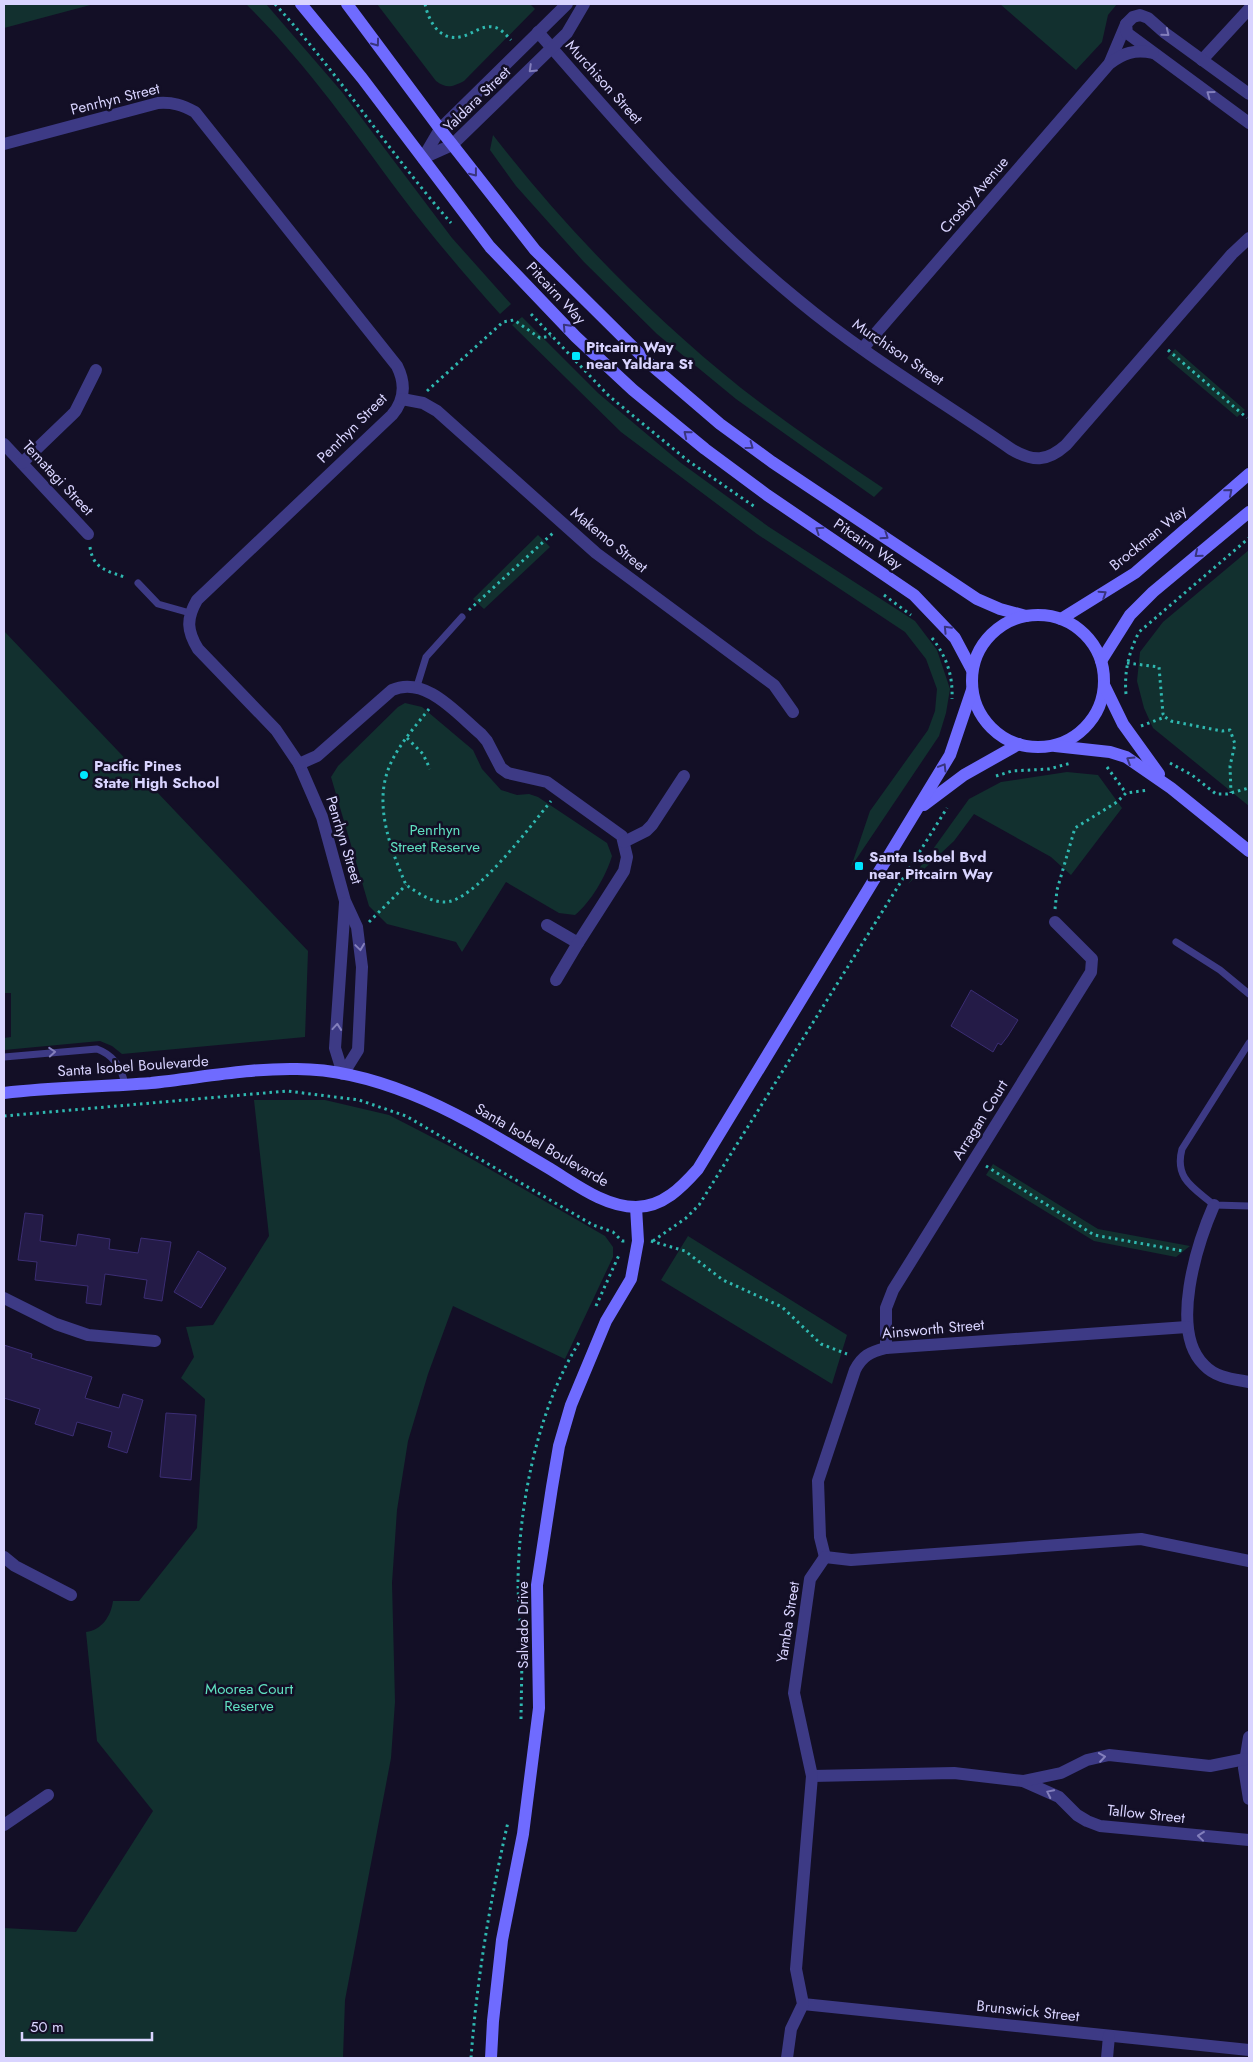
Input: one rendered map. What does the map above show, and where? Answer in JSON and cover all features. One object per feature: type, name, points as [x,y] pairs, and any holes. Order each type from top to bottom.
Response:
[{"type":"street","name":"Pitcairn Way","points":[[301,4],[490,246],[576,337],[633,390],[705,449],[767,495],[914,595],[956,638],[972,670]]},
{"type":"street","name":"Pitcairn Way","points":[[347,4],[452,145],[535,250],[650,364],[720,424],[772,462],[977,599],[1000,609],[1026,616]]},
{"type":"street","name":"Yaldara Street","points":[[423,158],[440,129],[567,4]]},
{"type":"street","name":"Yaldara Street","points":[[423,158],[452,145],[567,33],[584,4]]},
{"type":"street","points":[[1202,60],[1249,9]]},
{"type":"street","points":[[1249,94],[1145,16],[1133,17],[1126,24],[1127,33],[1249,123]]},
{"type":"street","name":"Crosby Avenue","points":[[863,348],[1109,64],[1126,24]]},
{"type":"street","name":"Murchison Street","points":[[538,32],[701,214],[798,301],[863,348],[1011,449],[1029,458],[1038,460],[1052,456],[1066,445],[1232,254],[1249,238]]},
{"type":"street","name":"Crosby Avenue","points":[[1109,64],[1129,52],[1138,50],[1153,53]]},
{"type":"street","name":"Penrhyn Street","points":[[4,144],[158,104],[171,102],[182,105],[194,112],[397,366],[402,377],[402,399],[392,415],[197,600],[190,613],[188,627],[198,649],[276,730],[299,764],[322,817],[345,901],[357,927],[362,967],[358,1050],[343,1074]]},
{"type":"street","points":[[22,463],[75,412],[96,370]]},
{"type":"street","name":"Makemo Street","points":[[402,399],[423,403],[437,411],[596,553],[774,685],[794,712]]},
{"type":"street","name":"Tematagi Street","points":[[4,444],[88,534]]},
{"type":"street","name":"Brockman Way","points":[[1061,619],[1135,573],[1249,474]]},
{"type":"street","points":[[1101,661],[1130,615],[1153,592],[1249,512]]},
{"type":"street","points":[[1052,746],[1072,738],[1088,724],[1100,706],[1104,685],[1101,661],[1093,643],[1078,628],[1061,619],[1043,615],[1026,616],[1006,622],[990,634],[979,650],[972,670],[972,690],[977,708],[987,724],[1002,736],[1019,744],[1035,747],[1052,746],[1110,752],[1126,757],[1171,788],[1249,851]]},
{"type":"street","points":[[1104,685],[1123,724],[1171,788]]},
{"type":"street","points":[[299,764],[318,756],[392,690],[399,687],[416,686],[437,698],[481,734],[488,741],[501,768],[516,776],[547,782],[617,831],[624,842],[627,858],[624,871],[556,980]]},
{"type":"street","name":"Santa Isobel Boulevarde","points":[[4,1093],[40,1089],[124,1085],[268,1069],[299,1069],[343,1074],[392,1086],[425,1099],[470,1122],[608,1202],[636,1207],[654,1204],[675,1193],[698,1169],[950,756],[972,690]]},
{"type":"street","name":"Santa Isobel Boulevarde","points":[[918,809],[964,775],[1019,744]]},
{"type":"street","points":[[624,842],[646,831],[652,825],[684,776]]},
{"type":"street","name":"Penrhyn Street","points":[[343,1074],[335,1048],[345,901]]},
{"type":"street","name":"Arragan Court","points":[[886,1348],[886,1308],[893,1290],[1091,972],[1092,959],[1055,922]]},
{"type":"street","points":[[548,925],[578,943]]},
{"type":"street","points":[[1214,1205],[1196,1254],[1187,1327],[1191,1346],[1204,1366],[1222,1377],[1249,1382]]},
{"type":"street","name":"Salvado Drive","points":[[491,2058],[502,1940],[523,1834],[539,1708],[537,1585],[558,1454],[571,1405],[578,1388],[606,1321],[631,1279],[638,1241],[636,1207]]},
{"type":"street","points":[[4,1298],[56,1324],[88,1335],[155,1341]]},
{"type":"street","name":"Ainsworth Street","points":[[825,1557],[820,1537],[817,1494],[821,1469],[854,1370],[861,1358],[874,1351],[886,1348],[1187,1327]]},
{"type":"street","points":[[825,1557],[851,1560],[1141,1539],[1249,1561]]},
{"type":"street","points":[[4,1557],[16,1566],[71,1595]]},
{"type":"street","name":"Yamba Street","points":[[803,2004],[796,1969],[812,1776],[794,1693],[810,1579],[825,1557]]},
{"type":"street","points":[[1249,1737],[1245,1759],[1245,1783],[1249,1799]]},
{"type":"street","name":"Tallow Street","points":[[1022,1781],[1061,1773],[1087,1760],[1103,1756],[1210,1766],[1245,1759]]},
{"type":"street","name":"Tallow Street","points":[[812,1776],[954,1773],[1022,1781],[1059,1797],[1077,1815],[1100,1826],[1249,1840]]},
{"type":"street","points":[[4,1825],[48,1795]]},
{"type":"street","points":[[787,2058],[791,2029],[803,2004]]},
{"type":"street","name":"Brunswick Street","points":[[803,2004],[1249,2050]]},
{"type":"street","points":[[1107,2058],[1109,2036]]},
{"type":"lane","points":[[138,583],[158,604],[190,613]]},
{"type":"lane","points":[[416,686],[426,657],[462,617]]},
{"type":"lane","points":[[1176,942],[1220,970],[1249,994]]},
{"type":"lane","points":[[1249,1043],[1182,1149],[1180,1158],[1181,1174],[1185,1180],[1214,1205],[1249,1206]]},
{"type":"lane","points":[[4,1057],[97,1049],[108,1053],[122,1070],[124,1085]]},
{"type":"path","points":[[425,4],[430,21],[434,27],[449,37],[464,36],[490,26],[498,28],[521,49]]},
{"type":"path","points":[[423,403],[427,390],[503,322],[514,320],[540,338],[551,336]]},
{"type":"path","points":[[1157,340],[1247,418]]},
{"type":"path","points":[[462,617],[563,524]]},
{"type":"path","points":[[88,534],[91,554],[99,567],[138,583]]},
{"type":"path","points":[[1128,700],[1126,692],[1127,663],[1129,652],[1139,632],[1249,538]]},
{"type":"path","points":[[1127,663],[1159,667],[1162,714],[1171,721],[1222,731],[1230,730],[1235,744],[1230,766],[1232,793]]},
{"type":"path","points":[[437,698],[407,738],[387,772],[384,788],[388,838],[406,885],[435,900],[453,902],[463,897],[483,880],[560,791]]},
{"type":"path","points":[[1139,726],[1165,717]]},
{"type":"path","points":[[1136,721],[1142,733]]},
{"type":"path","points":[[407,738],[423,754],[430,769]]},
{"type":"path","points":[[1166,761],[1192,775],[1216,794],[1232,793],[1249,788]]},
{"type":"path","points":[[1055,922],[1057,890],[1075,828],[1117,802],[1126,793],[1104,763]]},
{"type":"path","points":[[653,1241],[686,1218],[699,1205],[936,823],[951,803]]},
{"type":"path","points":[[376,917],[406,885]]},
{"type":"path","points":[[4,1116],[287,1091],[358,1100],[406,1116],[593,1225],[613,1232],[622,1241],[653,1241],[685,1251],[723,1280],[782,1307],[821,1344],[847,1354]]},
{"type":"path","points":[[974,1159],[1094,1235],[1196,1254]]},
{"type":"green space","points":[[4,4],[94,4],[4,28]]},
{"type":"green space","points":[[246,4],[266,4],[342,92],[452,238],[511,304],[500,314],[424,225],[288,48]]},
{"type":"green space","points":[[377,4],[530,4],[535,9],[464,81],[450,86],[436,81]]},
{"type":"green space","points":[[1000,4],[1117,4],[1108,15],[1102,42],[1076,70]]},
{"type":"green space","points":[[493,135],[549,203],[610,269],[707,360],[811,440],[883,488],[874,497],[736,399],[657,334],[584,262],[516,186],[490,150]]},
{"type":"green space","points":[[522,317],[598,393],[681,463],[769,527],[915,621],[937,650],[950,689],[946,713],[939,736],[851,867],[870,811],[928,730],[935,711],[937,689],[926,659],[905,632],[757,534],[621,432],[512,325]]},
{"type":"green space","points":[[1175,349],[1245,410],[1237,417],[1167,358]]},
{"type":"green space","points":[[538,535],[550,547],[484,609],[473,599]]},
{"type":"green space","points":[[1249,550],[1249,806],[1153,728],[1144,708],[1137,681],[1140,652],[1163,622]]},
{"type":"green space","name":"Pacific Pines State High School","points":[[4,631],[308,951],[305,1037],[122,1054],[112,1046],[100,1041],[4,1050],[4,1038],[11,1037],[11,993],[4,993]]},
{"type":"green space","name":"Penrhyn Street Reserve","points":[[405,703],[422,707],[473,750],[482,769],[501,790],[517,795],[529,794],[538,797],[607,843],[612,856],[606,872],[592,896],[575,915],[559,913],[506,882],[462,952],[456,942],[387,924],[369,906],[331,777],[338,766],[398,707]]},
{"type":"green space","points":[[1067,772],[1098,775],[1122,808],[1071,875],[1051,857],[974,814],[954,841],[908,884],[969,799],[1001,782]]},
{"type":"green space","name":"Moorea Court Reserve","points":[[254,1100],[325,1100],[389,1115],[451,1147],[605,1236],[613,1247],[613,1257],[565,1359],[453,1306],[428,1374],[408,1441],[397,1510],[392,1583],[395,1702],[391,1758],[345,2000],[343,2058],[4,2058],[4,1928],[76,1932],[153,1811],[97,1741],[86,1632],[92,1631],[105,1621],[113,1601],[139,1601],[197,1528],[205,1399],[181,1378],[194,1357],[186,1327],[213,1325],[269,1236]]},
{"type":"green space","points":[[993,1164],[1098,1229],[1190,1246],[1176,1257],[1094,1241],[986,1175]]},
{"type":"green space","points":[[688,1236],[847,1335],[832,1384],[661,1280]]},
{"type":"building","points":[[971,990],[1018,1020],[1001,1045],[998,1043],[993,1052],[951,1026]]},
{"type":"building","points":[[25,1213],[43,1215],[40,1241],[76,1246],[78,1234],[110,1239],[109,1249],[138,1253],[141,1238],[171,1242],[162,1301],[144,1298],[147,1280],[105,1274],[101,1305],[86,1303],[88,1286],[35,1280],[37,1262],[18,1260]]},
{"type":"building","points":[[198,1251],[226,1268],[201,1308],[174,1292]]},
{"type":"building","points":[[4,1345],[32,1354],[31,1358],[92,1377],[85,1398],[119,1408],[123,1394],[143,1400],[127,1453],[108,1447],[112,1432],[77,1422],[73,1436],[35,1424],[40,1409],[4,1398]]},
{"type":"building","points":[[166,1413],[196,1415],[191,1480],[160,1477]]},
{"type":"place","name":"Pitcairn Way near Yaldara St","points":[[576,356]]},
{"type":"place","name":"Pacific Pines State High School","points":[[84,775]]},
{"type":"place","name":"Santa Isobel Bvd near Pitcairn Way","points":[[859,866]]}]
